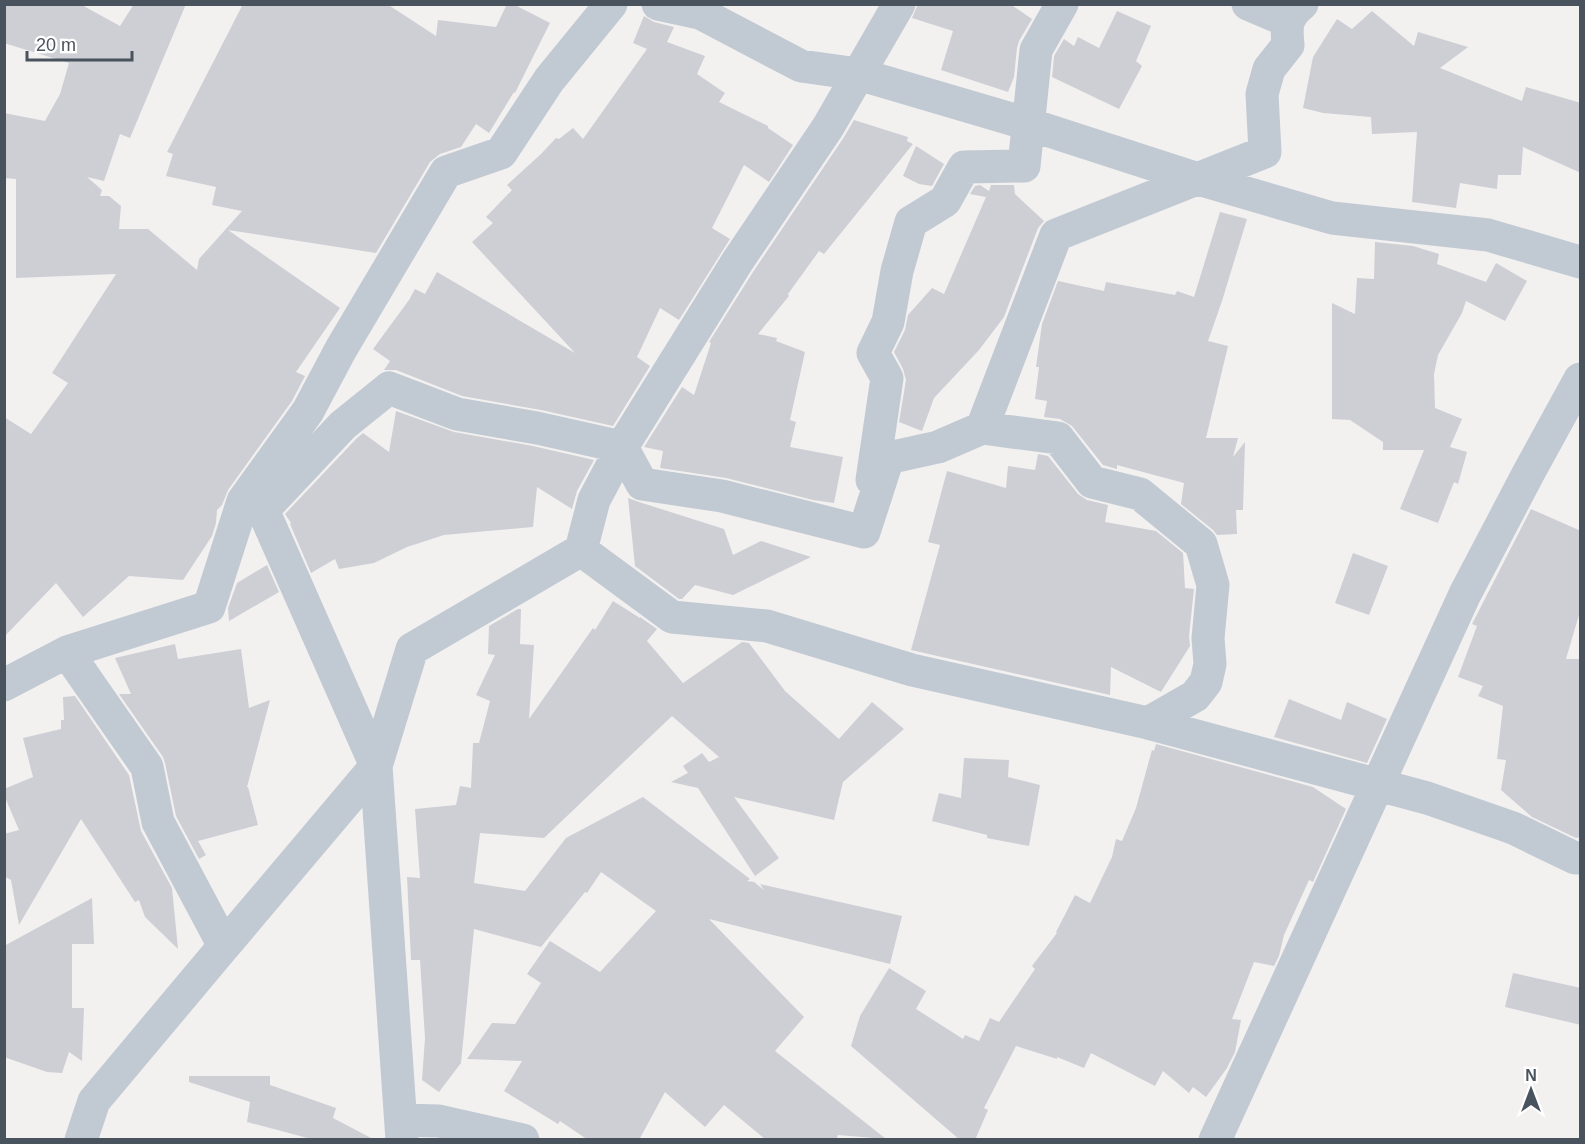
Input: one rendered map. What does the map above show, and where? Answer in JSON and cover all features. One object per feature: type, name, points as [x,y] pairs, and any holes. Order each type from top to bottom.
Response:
[{"type":"street","points":[[4,685],[67,652],[208,607],[253,506],[341,350],[446,172],[501,153],[549,80],[611,4]]},
{"type":"street","points":[[658,4],[700,13],[801,66],[858,74],[1332,218],[1488,235],[1581,262]]},
{"type":"street","points":[[81,1140],[94,1101],[376,766],[412,650],[581,550],[594,500],[622,447],[737,262],[828,127],[899,4]]},
{"type":"street","points":[[864,532],[887,378],[873,353],[888,322],[897,271],[911,222],[945,201],[963,167],[1023,166],[1036,50],[1062,4]]},
{"type":"street","points":[[982,428],[1056,235],[1265,152],[1262,94],[1269,69],[1288,45],[1287,34],[1295,13],[1248,4]]},
{"type":"street","points":[[1215,1140],[1465,594],[1581,379]]},
{"type":"street","points":[[253,506],[343,425],[389,388],[457,414],[537,428],[622,447],[642,484],[722,496],[864,532]]},
{"type":"street","points":[[864,532],[888,458],[938,447],[982,428],[1058,438],[1092,482],[1140,494],[1201,544],[1214,585],[1208,638],[1210,664],[1206,682],[1195,696],[1148,723]]},
{"type":"street","points":[[253,506],[376,766],[402,1130],[439,1121],[523,1140]]},
{"type":"street","points":[[581,550],[672,617],[767,626],[912,670],[1148,723],[1377,783],[1514,828],[1575,858],[1581,858]]},
{"type":"street","points":[[67,652],[147,767],[158,822],[224,946]]},
{"type":"building","points":[[4,4],[80,4],[120,26],[134,4],[186,4],[130,138],[120,134],[104,181],[87,177],[102,190],[100,196],[109,196],[121,206],[119,229],[148,229],[197,270],[199,259],[242,211],[212,205],[216,187],[166,176],[173,154],[167,152],[243,4],[387,4],[436,36],[438,20],[496,27],[507,4],[513,4],[550,23],[515,93],[489,133],[476,124],[461,147],[440,154],[430,162],[376,253],[228,230],[340,308],[296,372],[305,376],[292,401],[228,490],[222,505],[217,510],[212,536],[183,580],[129,576],[83,617],[56,583],[4,637],[4,417],[31,434],[68,383],[52,373],[116,274],[16,278],[16,179],[4,178],[4,113],[45,121],[60,94],[69,63],[4,43]]},
{"type":"building","points":[[918,4],[1010,4],[1032,19],[1019,41],[1014,77],[1008,92],[941,70],[953,31],[912,18]]},
{"type":"building","points":[[1117,11],[1151,26],[1136,61],[1142,66],[1119,109],[1052,77],[1054,56],[1064,39],[1074,46],[1078,37],[1099,48]]},
{"type":"building","points":[[1372,11],[1414,46],[1418,32],[1468,47],[1440,68],[1522,101],[1526,87],[1581,103],[1581,173],[1523,147],[1521,175],[1498,175],[1497,189],[1460,183],[1456,208],[1412,202],[1417,132],[1372,134],[1371,117],[1323,113],[1303,108],[1313,57],[1337,19],[1352,29]]},
{"type":"building","points":[[644,16],[654,22],[674,27],[667,42],[705,56],[697,74],[725,93],[719,102],[768,126],[793,145],[769,182],[744,165],[712,228],[730,239],[679,320],[660,308],[637,357],[650,366],[613,426],[462,396],[396,370],[384,370],[390,361],[373,349],[415,289],[425,294],[437,272],[575,353],[472,242],[493,223],[486,217],[512,190],[507,185],[556,138],[559,139],[573,128],[583,139],[647,49],[633,43]]},
{"type":"building","points":[[854,120],[908,137],[907,141],[913,144],[824,254],[819,251],[788,294],[789,296],[758,334],[777,338],[776,341],[805,352],[790,420],[796,422],[790,447],[843,457],[834,503],[813,500],[726,478],[660,468],[663,451],[644,447],[682,387],[694,395],[711,343],[709,342]]},
{"type":"building","points":[[916,146],[944,164],[932,186],[919,184],[903,176]]},
{"type":"building","points":[[980,185],[989,191],[991,185],[1014,185],[1015,194],[1044,221],[1038,228],[1004,317],[979,350],[934,398],[922,431],[899,422],[906,380],[894,352],[905,330],[908,315],[932,288],[944,294],[986,197],[970,194],[975,186]]},
{"type":"building","points":[[1220,212],[1247,219],[1208,341],[1228,346],[1206,438],[1238,438],[1233,457],[1245,442],[1243,510],[1236,510],[1237,534],[1217,535],[1181,504],[1184,483],[1117,465],[1117,469],[1103,465],[1072,426],[1060,419],[1044,417],[1047,401],[1035,399],[1039,367],[1036,367],[1042,324],[1058,281],[1104,291],[1106,282],[1175,295],[1177,291],[1194,297]]},
{"type":"building","points":[[1375,242],[1413,246],[1439,254],[1437,264],[1486,282],[1496,263],[1527,281],[1505,321],[1466,301],[1462,313],[1438,355],[1434,374],[1435,408],[1462,419],[1450,447],[1467,452],[1458,484],[1454,482],[1438,523],[1400,509],[1424,450],[1383,450],[1383,442],[1350,420],[1332,419],[1332,303],[1355,314],[1357,278],[1374,279]]},
{"type":"building","points":[[396,411],[454,432],[594,460],[577,491],[572,509],[537,487],[533,527],[444,535],[407,547],[374,563],[339,569],[335,559],[311,573],[291,523],[285,514],[363,433],[389,452]]},
{"type":"building","points":[[1038,454],[1048,456],[1078,494],[1087,500],[1108,505],[1105,522],[1156,531],[1183,553],[1185,588],[1194,589],[1190,646],[1161,692],[1111,667],[1110,695],[911,650],[940,545],[928,542],[947,471],[1006,488],[1008,466],[1035,470]]},
{"type":"building","points":[[628,498],[724,529],[733,555],[761,541],[811,557],[733,595],[695,585],[682,599],[679,599],[635,566]]},
{"type":"building","points":[[1531,509],[1581,531],[1581,608],[1566,659],[1581,659],[1581,837],[1576,838],[1532,817],[1501,790],[1506,760],[1497,759],[1503,706],[1478,696],[1483,686],[1458,677],[1477,626],[1472,624]]},
{"type":"building","points":[[1353,553],[1388,566],[1369,615],[1335,603]]},
{"type":"building","points":[[267,565],[279,592],[229,621],[228,608],[237,583]]},
{"type":"building","points":[[613,601],[657,629],[647,641],[683,683],[742,642],[749,643],[785,691],[839,739],[872,702],[904,729],[843,782],[834,820],[734,797],[779,858],[755,876],[698,788],[671,782],[688,773],[683,766],[702,753],[709,762],[719,757],[672,716],[544,838],[480,833],[474,883],[525,891],[566,838],[643,797],[750,879],[747,881],[754,882],[764,890],[760,884],[902,916],[890,964],[709,919],[804,1017],[775,1051],[886,1139],[838,1135],[836,1140],[766,1140],[724,1105],[705,1127],[665,1092],[639,1140],[588,1140],[560,1121],[558,1124],[504,1091],[522,1061],[467,1059],[492,1023],[515,1024],[541,983],[527,974],[550,941],[600,972],[656,911],[601,872],[587,893],[585,892],[541,947],[474,929],[461,1063],[439,1092],[422,1080],[425,1038],[420,960],[411,960],[407,877],[420,878],[415,809],[456,805],[460,786],[471,788],[473,743],[479,743],[490,701],[476,695],[495,655],[488,654],[489,626],[521,609],[520,644],[534,645],[529,719],[593,628],[595,630]]},
{"type":"building","points":[[175,644],[178,659],[241,649],[249,708],[270,700],[247,787],[258,825],[198,841],[206,855],[199,859],[176,816],[163,757],[119,694],[131,694],[115,658]]},
{"type":"building","points":[[75,696],[129,775],[141,831],[172,888],[178,949],[145,917],[139,900],[135,902],[81,819],[19,925],[11,880],[4,876],[4,834],[19,830],[4,795],[4,789],[33,777],[23,738],[61,729],[61,720],[64,720],[63,697]]},
{"type":"building","points":[[1289,699],[1341,720],[1347,702],[1387,719],[1367,763],[1274,737]]},
{"type":"building","points":[[1156,744],[1313,787],[1346,809],[1313,882],[1309,880],[1284,935],[1274,966],[1254,962],[1232,1019],[1241,1020],[1235,1052],[1227,1068],[1206,1097],[1193,1087],[1189,1093],[1163,1071],[1155,1086],[1091,1053],[1084,1068],[1057,1057],[1057,1059],[1016,1046],[984,1108],[988,1110],[975,1140],[960,1140],[851,1046],[860,1016],[889,968],[926,991],[916,1009],[963,1039],[965,1035],[979,1041],[990,1018],[999,1022],[1035,969],[1032,966],[1057,933],[1075,895],[1090,903],[1112,857],[1116,839],[1122,841],[1136,808],[1152,750],[1154,751]]},
{"type":"building","points":[[964,758],[1009,760],[1008,777],[1040,785],[1029,846],[987,838],[987,835],[932,821],[939,793],[961,798]]},
{"type":"building","points":[[92,898],[94,944],[72,944],[72,1008],[84,1008],[82,1061],[69,1052],[62,1073],[47,1072],[4,1057],[4,946]]},
{"type":"building","points":[[1513,973],[1581,988],[1581,1025],[1505,1007]]},
{"type":"building","points":[[189,1076],[270,1076],[270,1085],[336,1108],[333,1118],[375,1140],[315,1140],[247,1122],[250,1102],[189,1082]]}]
